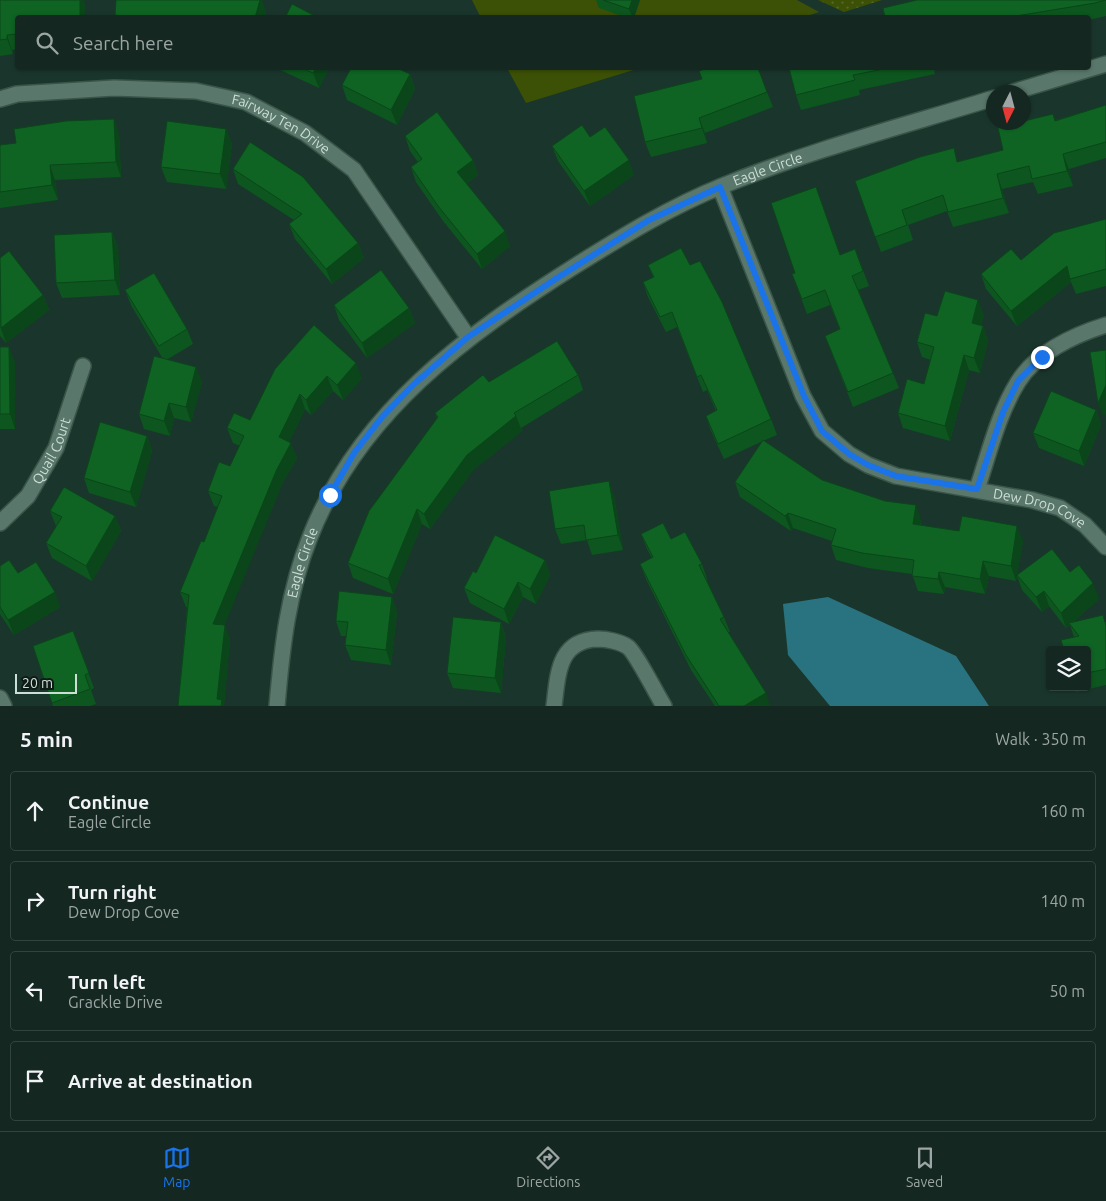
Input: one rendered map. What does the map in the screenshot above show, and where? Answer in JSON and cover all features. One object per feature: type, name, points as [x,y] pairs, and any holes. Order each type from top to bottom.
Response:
[{"type":"street","points":[[1091,69],[1106,64]]},
{"type":"street","points":[[1031,87],[1086,70]]},
{"type":"street","name":"Fairway Ten Drive","points":[[0,99],[17,94],[114,88],[196,91],[246,102],[305,133],[354,170],[468,337]]},
{"type":"street","name":"Eagle Circle","points":[[276,706],[283,634],[292,588],[310,536],[330,495],[354,453],[382,417],[414,384],[468,337],[649,220],[720,187],[798,157],[986,100]]},
{"type":"street","name":"Dew Drop Cove","points":[[720,187],[804,396],[822,431],[856,458],[896,476],[977,489],[1060,508],[1085,525],[1106,546]]},
{"type":"street","points":[[977,489],[1003,412],[1018,381],[1042,357],[1064,340],[1106,325]]},
{"type":"street","name":"Quail Court","points":[[0,523],[28,496],[56,448],[83,366]]},
{"type":"street","points":[[554,706],[558,670],[568,651],[584,639],[605,639],[628,648],[664,706]]},
{"type":"street","points":[[0,698],[4,706]]},
{"type":"green space","points":[[472,0],[797,0],[819,12],[810,15],[480,15]]},
{"type":"green space","points":[[818,0],[882,0],[844,12]]},
{"type":"green space","points":[[508,70],[633,70],[526,103]]},
{"type":"water","points":[[828,597],[956,656],[989,706],[830,706],[788,655],[783,604]]},
{"type":"building","points":[[0,0],[80,0],[80,15],[15,15],[15,34],[7,35],[7,39],[0,40]]},
{"type":"building","points":[[116,0],[260,0],[256,15],[115,15]]},
{"type":"building","points":[[603,0],[632,0],[629,9]]},
{"type":"building","points":[[917,0],[1106,0],[1022,15],[884,15],[883,8]]},
{"type":"building","points":[[292,4],[313,15],[286,15]]},
{"type":"building","points":[[350,70],[401,70],[410,74],[391,110],[342,85]]},
{"type":"building","points":[[759,70],[767,92],[699,118],[702,128],[645,142],[634,96],[702,79],[699,71]]},
{"type":"building","points":[[790,70],[879,70],[853,75],[855,80],[796,95]]},
{"type":"building","points":[[1106,105],[1106,142],[1063,154],[1067,171],[1032,179],[1029,166],[997,174],[1003,198],[948,212],[943,195],[902,210],[907,225],[875,237],[855,181],[920,157],[954,148],[957,162],[1003,150],[998,130],[1031,130],[1031,119],[1053,114],[1055,121]]},
{"type":"building","points":[[437,112],[473,160],[457,172],[505,231],[477,254],[438,206],[411,167],[422,159],[405,136]]},
{"type":"building","points":[[114,119],[116,162],[50,165],[52,185],[0,192],[0,145],[16,143],[14,129],[66,121]]},
{"type":"building","points":[[167,121],[226,129],[220,174],[161,167]]},
{"type":"building","points":[[582,125],[590,137],[605,127],[629,160],[584,191],[552,146]]},
{"type":"building","points":[[250,142],[303,177],[358,243],[326,269],[289,224],[302,214],[233,169]]},
{"type":"building","points":[[816,187],[840,255],[855,249],[863,271],[852,276],[893,373],[848,392],[825,336],[840,329],[825,290],[802,299],[792,274],[795,273],[771,203]]},
{"type":"building","points":[[1106,219],[1106,269],[1070,279],[1067,266],[1011,311],[981,274],[1011,249],[1021,260],[1054,233]]},
{"type":"building","points":[[112,232],[115,280],[56,283],[54,235]]},
{"type":"building","points":[[681,248],[690,265],[700,261],[722,302],[771,419],[718,444],[706,416],[717,410],[701,375],[697,377],[672,312],[660,317],[643,282],[654,277],[648,265]]},
{"type":"building","points":[[9,251],[43,295],[1,328],[0,258]]},
{"type":"building","points":[[381,270],[409,308],[362,343],[334,305]]},
{"type":"building","points":[[154,273],[187,329],[159,346],[125,290]]},
{"type":"building","points":[[945,291],[978,300],[972,323],[983,326],[974,358],[964,355],[945,426],[898,413],[907,379],[924,384],[934,347],[917,342],[925,313],[937,316]]},
{"type":"building","points":[[314,325],[356,363],[337,385],[327,376],[306,400],[300,394],[279,437],[291,443],[277,469],[213,624],[225,625],[217,699],[222,700],[221,706],[178,706],[189,595],[180,592],[201,541],[204,542],[222,496],[208,491],[219,462],[230,466],[244,436],[227,428],[234,413],[250,420],[275,369]]},
{"type":"building","points":[[557,341],[578,375],[514,413],[516,416],[467,455],[424,514],[417,509],[388,579],[348,563],[369,511],[438,417],[435,413],[483,375],[489,382]]},
{"type":"building","points":[[0,347],[9,347],[10,414],[0,414]]},
{"type":"building","points":[[1106,350],[1106,385],[1098,403],[1090,352]]},
{"type":"building","points":[[154,356],[196,367],[186,407],[169,403],[164,421],[139,414]]},
{"type":"building","points":[[1051,391],[1096,410],[1079,451],[1033,433]]},
{"type":"building","points":[[100,422],[147,436],[130,492],[84,478]]},
{"type":"building","points":[[763,440],[822,480],[885,501],[916,505],[913,524],[959,531],[962,516],[1017,526],[1011,566],[983,561],[980,579],[939,572],[938,579],[912,576],[914,560],[862,553],[831,545],[836,529],[788,513],[785,516],[735,482]]},
{"type":"building","points":[[609,481],[618,535],[586,540],[584,525],[555,529],[549,491]]},
{"type":"building","points":[[64,487],[115,516],[86,566],[46,543],[62,517],[50,511]]},
{"type":"building","points":[[663,523],[671,539],[685,532],[702,564],[699,565],[724,617],[720,619],[766,693],[744,706],[719,706],[686,655],[640,564],[653,557],[641,534]]},
{"type":"building","points":[[495,535],[545,560],[530,589],[518,582],[504,609],[464,588],[473,571],[476,573]]},
{"type":"building","points":[[1052,549],[1070,572],[1079,565],[1093,583],[1061,613],[1044,591],[1036,597],[1017,575]]},
{"type":"building","points":[[9,560],[18,573],[36,562],[55,592],[8,620],[0,607],[0,566]]},
{"type":"building","points":[[339,591],[392,597],[386,650],[345,645],[348,622],[336,621]]},
{"type":"building","points":[[1103,615],[1106,626],[1106,669],[1091,672],[1091,646],[1063,646],[1061,640],[1079,636],[1069,623]]},
{"type":"building","points":[[453,617],[501,622],[495,678],[447,673]]},
{"type":"building","points":[[73,631],[89,673],[85,675],[90,689],[52,703],[33,646]]},
{"type":"route","points":[[330,495],[354,453],[382,417],[414,384],[468,337],[649,220],[720,187],[804,396],[822,431],[849,454],[868,465],[896,476],[977,489],[1003,412],[1018,381],[1042,357]]}]
